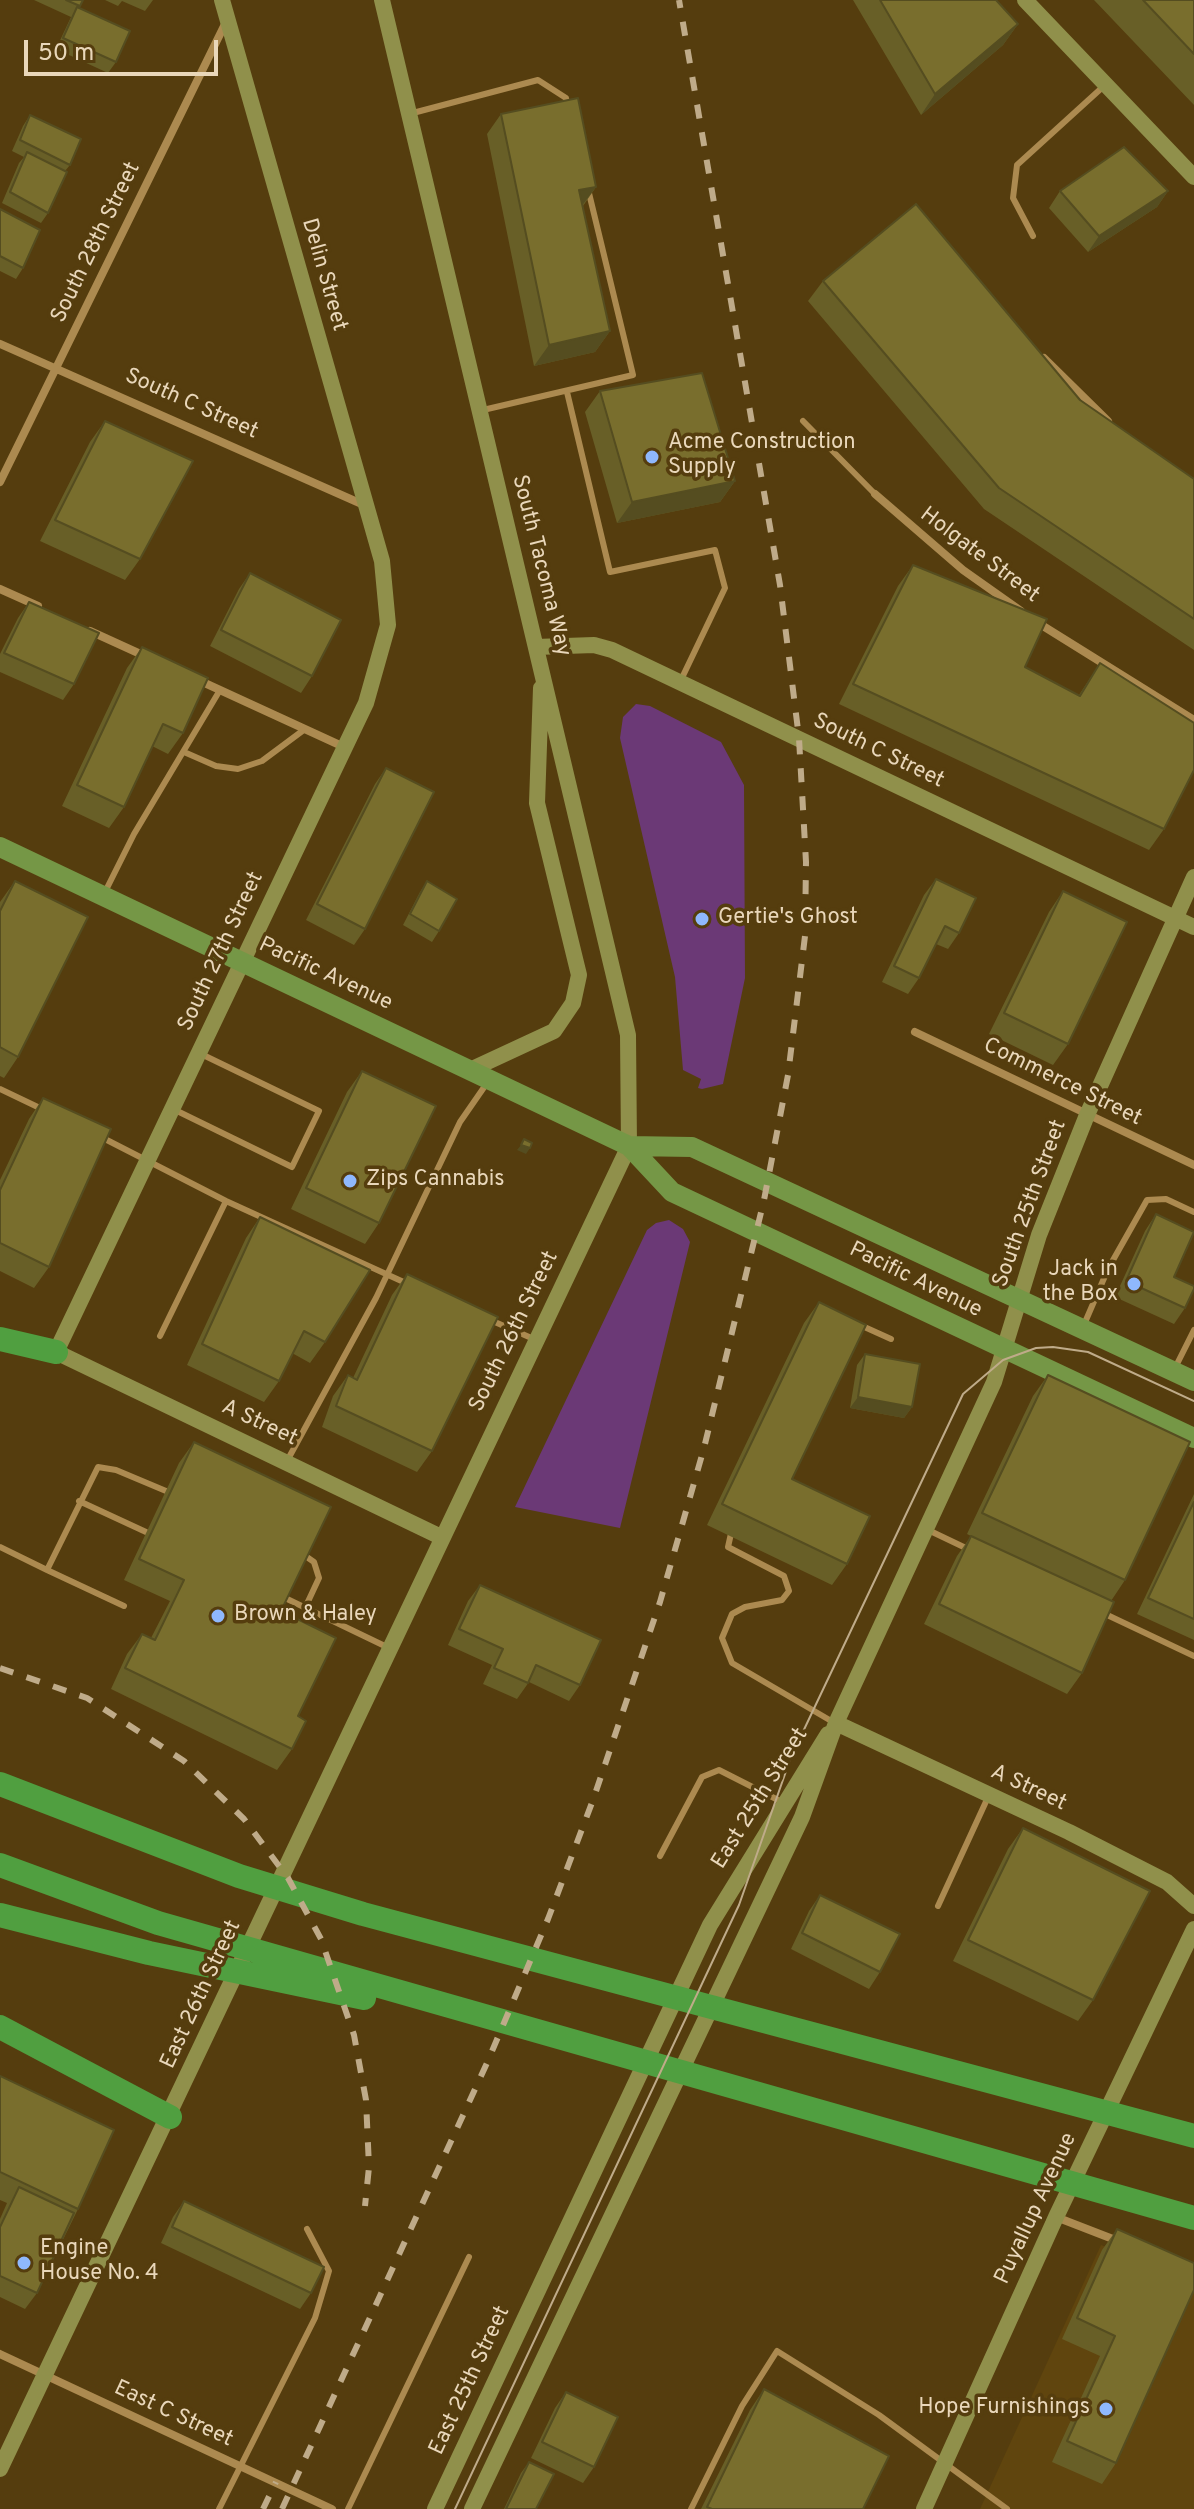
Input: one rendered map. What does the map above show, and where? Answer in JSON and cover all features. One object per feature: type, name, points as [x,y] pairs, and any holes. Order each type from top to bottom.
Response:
[{"type":"highway","points":[[0,1339],[56,1352]]},
{"type":"highway","points":[[0,1784],[239,1876],[363,1914],[1194,2136]]},
{"type":"highway","points":[[0,1865],[158,1923],[553,2038],[1194,2218]]},
{"type":"highway","points":[[0,1915],[149,1953],[553,2038]]},
{"type":"highway","points":[[0,2027],[174,2109]]},
{"type":"highway","points":[[1111,2194],[1194,2227]]},
{"type":"main road","name":"Pacific Avenue","points":[[0,847],[629,1146],[672,1192],[1194,1438]]},
{"type":"main road","name":"Pacific Avenue","points":[[629,1146],[692,1147],[1194,1381]]},
{"type":"street","name":"Delin Street","points":[[222,0],[382,561]]},
{"type":"street","name":"South Tacoma Way","points":[[382,0],[628,1035],[629,1146]]},
{"type":"street","points":[[1025,0],[1194,177]]},
{"type":"street","name":"South 28th Street","points":[[0,482],[227,19]]},
{"type":"street","name":"South C Street","points":[[0,344],[365,505]]},
{"type":"street","points":[[1037,352],[1119,430]]},
{"type":"street","name":"Holgate Street","points":[[875,494],[963,570],[1015,607],[1194,720]]},
{"type":"street","name":"South 27th Street","points":[[56,1352],[366,703],[388,625],[382,561]]},
{"type":"street","points":[[0,589],[41,608]]},
{"type":"street","points":[[83,627],[152,659]]},
{"type":"street","name":"South C Street","points":[[536,647],[594,645],[1194,927]]},
{"type":"street","points":[[470,1070],[554,1031],[573,1003],[579,975],[537,803],[541,667]]},
{"type":"street","points":[[179,671],[344,747]]},
{"type":"street","name":"South 25th Street","points":[[836,1723],[994,1382],[1039,1235],[1087,1115],[1194,877]]},
{"type":"street","name":"Commerce Street","points":[[915,1032],[1194,1165]]},
{"type":"street","name":"South 26th Street","points":[[441,1537],[629,1146]]},
{"type":"street","name":"A Street","points":[[56,1352],[441,1537]]},
{"type":"street","name":"East 26th Street","points":[[0,2469],[174,2109],[441,1537]]},
{"type":"street","name":"A Street","points":[[836,1723],[1167,1882],[1194,1906]]},
{"type":"street","name":"East 25th Street","points":[[435,2509],[694,1958],[732,1885],[836,1723]]},
{"type":"street","name":"East 25th Street","points":[[472,2509],[802,1817],[836,1723]]},
{"type":"street","name":"Puyallup Avenue","points":[[924,2509],[978,2396],[1056,2217],[1194,1929]]},
{"type":"street","points":[[1056,2217],[1129,2245]]},
{"type":"street","name":"East C Street","points":[[0,2354],[332,2509]]},
{"type":"lane","points":[[409,114],[538,80],[566,98],[569,113]]},
{"type":"lane","points":[[1033,236],[1013,198],[1017,165],[1105,85]]},
{"type":"lane","points":[[480,411],[633,375],[584,173]]},
{"type":"lane","points":[[567,392],[610,572],[715,550],[725,588],[680,683]]},
{"type":"lane","name":"Holgate Street","points":[[803,421],[875,494]]},
{"type":"lane","points":[[103,897],[134,834],[220,690]]},
{"type":"lane","points":[[184,752],[216,766],[238,769],[262,761],[305,729]]},
{"type":"lane","points":[[173,1109],[292,1167],[319,1111],[199,1053]]},
{"type":"lane","points":[[287,1461],[387,1275],[451,1139],[489,1080]]},
{"type":"lane","points":[[0,1089],[54,1115]]},
{"type":"lane","points":[[95,1134],[226,1201],[413,1286]]},
{"type":"lane","points":[[1082,1330],[1108,1269],[1147,1200],[1166,1199],[1194,1212]]},
{"type":"lane","points":[[160,1336],[226,1201]]},
{"type":"lane","points":[[473,1312],[536,1340]]},
{"type":"lane","points":[[848,1319],[891,1339]]},
{"type":"lane","points":[[1173,1371],[1194,1330]]},
{"type":"lane","points":[[47,1570],[98,1467],[116,1470],[166,1491]]},
{"type":"lane","points":[[79,1501],[146,1532]]},
{"type":"lane","points":[[733,1526],[727,1540],[728,1547],[784,1576],[789,1591],[782,1600],[745,1607],[732,1614],[722,1638],[732,1663],[836,1723]]},
{"type":"lane","points":[[926,1529],[982,1555]]},
{"type":"lane","points":[[0,1547],[124,1606]]},
{"type":"lane","points":[[304,1555],[318,1569],[319,1578],[305,1608]]},
{"type":"lane","points":[[283,1597],[389,1648]]},
{"type":"lane","points":[[1095,1609],[1194,1656]]},
{"type":"lane","points":[[660,1856],[702,1777],[719,1770],[784,1803]]},
{"type":"lane","points":[[938,1906],[989,1795]]},
{"type":"lane","points":[[219,2509],[315,2318],[329,2271],[307,2229]]},
{"type":"lane","points":[[348,2509],[469,2257]]},
{"type":"lane","points":[[691,2509],[742,2406],[777,2351],[879,2415],[1007,2509]]},
{"type":"shaded area","points":[[636,704],[650,706],[721,742],[744,785],[745,978],[723,1084],[702,1089],[698,1088],[701,1079],[683,1070],[675,977],[620,738],[623,717]]},
{"type":"shaded area","points":[[669,1220],[683,1229],[690,1242],[620,1528],[515,1507],[647,1230],[656,1223]]},
{"type":"shaded area","points":[[1101,2245],[1194,2280],[1194,2509],[980,2509]]},
{"type":"building","points":[[66,0],[83,0],[80,6]]},
{"type":"building","points":[[880,0],[996,0],[1018,24],[935,94]]},
{"type":"building","points":[[1143,0],[1194,0],[1194,54]]},
{"type":"building","points":[[77,7],[130,31],[116,62],[63,38]]},
{"type":"building","points":[[578,98],[596,187],[579,190],[610,331],[549,345],[501,114]]},
{"type":"building","points":[[30,115],[81,139],[70,165],[20,140]]},
{"type":"building","points":[[1124,147],[1168,191],[1099,236],[1060,191]]},
{"type":"building","points":[[27,152],[67,172],[48,213],[10,192]]},
{"type":"building","points":[[916,204],[1080,400],[1194,479],[1194,619],[999,488],[823,281]]},
{"type":"building","points":[[0,209],[40,230],[23,268],[0,256]]},
{"type":"building","name":"Acme Construction Supply","points":[[702,373],[735,481],[632,502],[600,391]]},
{"type":"building","points":[[105,421],[193,461],[140,559],[55,520]]},
{"type":"building","points":[[913,565],[1047,619],[1025,667],[1080,696],[1100,663],[1194,723],[1194,770],[1164,829],[853,684]]},
{"type":"building","points":[[250,573],[341,620],[312,676],[221,630]]},
{"type":"building","points":[[29,602],[99,633],[74,684],[4,653]]},
{"type":"building","points":[[142,647],[208,678],[183,733],[163,724],[124,807],[77,785]]},
{"type":"building","points":[[386,768],[434,792],[365,929],[317,904]]},
{"type":"building","points":[[936,879],[976,898],[959,933],[945,926],[919,978],[894,966]]},
{"type":"building","points":[[15,881],[88,917],[18,1057],[0,1047],[0,911]]},
{"type":"building","points":[[427,881],[457,899],[439,931],[410,914]]},
{"type":"building","points":[[1063,891],[1127,922],[1068,1044],[1004,1013]]},
{"type":"building","name":"Zips Cannabis","points":[[362,1071],[436,1106],[379,1223],[306,1188]]},
{"type":"building","points":[[43,1098],[111,1129],[49,1267],[0,1243],[0,1190]]},
{"type":"building","points":[[524,1139],[532,1143],[530,1148],[521,1145]]},
{"type":"building","points":[[1156,1214],[1194,1232],[1174,1277],[1194,1286],[1185,1308],[1126,1281]]},
{"type":"building","points":[[260,1217],[370,1270],[325,1342],[304,1331],[279,1381],[202,1344]]},
{"type":"building","points":[[407,1274],[498,1317],[432,1451],[336,1406],[348,1375],[357,1380]]},
{"type":"building","points":[[819,1302],[866,1325],[792,1479],[870,1516],[847,1564],[722,1504]]},
{"type":"building","points":[[865,1354],[920,1364],[912,1407],[858,1397]]},
{"type":"building","points":[[1048,1375],[1190,1442],[1125,1580],[982,1513]]},
{"type":"building","name":"Brown & Haley","points":[[194,1442],[331,1507],[281,1611],[336,1638],[298,1716],[306,1721],[292,1749],[125,1668],[142,1634],[155,1640],[184,1580],[139,1559]]},
{"type":"building","points":[[1194,1502],[1194,1619],[1148,1598]]},
{"type":"building","points":[[971,1536],[1114,1602],[1082,1673],[939,1604]]},
{"type":"building","points":[[480,1585],[601,1640],[580,1685],[536,1665],[528,1683],[494,1668],[503,1649],[459,1629]]},
{"type":"building","points":[[1023,1828],[1150,1891],[1093,2000],[968,1940]]},
{"type":"building","points":[[820,1895],[900,1934],[880,1972],[802,1933]]},
{"type":"building","points":[[0,2076],[114,2130],[78,2209],[0,2172]]},
{"type":"building","name":"Engine House No. 4","points":[[19,2187],[74,2213],[37,2293],[0,2276],[0,2227]]},
{"type":"building","points":[[184,2201],[324,2267],[311,2293],[172,2227]]},
{"type":"building","name":"Hope Furnishings","points":[[1117,2229],[1194,2263],[1194,2290],[1116,2463],[1067,2441],[1115,2336],[1077,2318]]},
{"type":"building","points":[[764,2389],[889,2456],[863,2509],[707,2507]]},
{"type":"building","points":[[566,2392],[618,2417],[594,2467],[542,2442]]},
{"type":"building","points":[[529,2462],[554,2474],[536,2509],[506,2509]]},
{"type":"tram line","points":[[455,2509],[739,1905],[791,1757],[963,1394],[1003,1360],[1036,1348],[1053,1347],[1088,1352],[1194,1401]]},
{"type":"railway","points":[[282,2509],[487,2063],[548,1919],[593,1800],[660,1602],[704,1448],[764,1200],[788,1075],[805,936],[806,862],[799,738],[780,585],[679,0]]},
{"type":"railway","points":[[0,1668],[87,1698],[184,1761],[244,1819],[288,1878],[321,1939],[354,2035],[366,2100],[369,2167],[365,2206]]},
{"type":"railway","points":[[263,2509],[276,2482]]},
{"type":"place","name":"Acme Construction Supply","points":[[652,457]]},
{"type":"place","name":"Gertie's Ghost","points":[[702,919]]},
{"type":"place","name":"Zips Cannabis","points":[[350,1181]]},
{"type":"place","name":"Jack in the Box","points":[[1134,1284]]},
{"type":"place","name":"Brown & Haley","points":[[218,1616]]},
{"type":"place","name":"Engine House No. 4","points":[[24,2263]]},
{"type":"place","name":"Hope Furnishings","points":[[1106,2409]]}]
